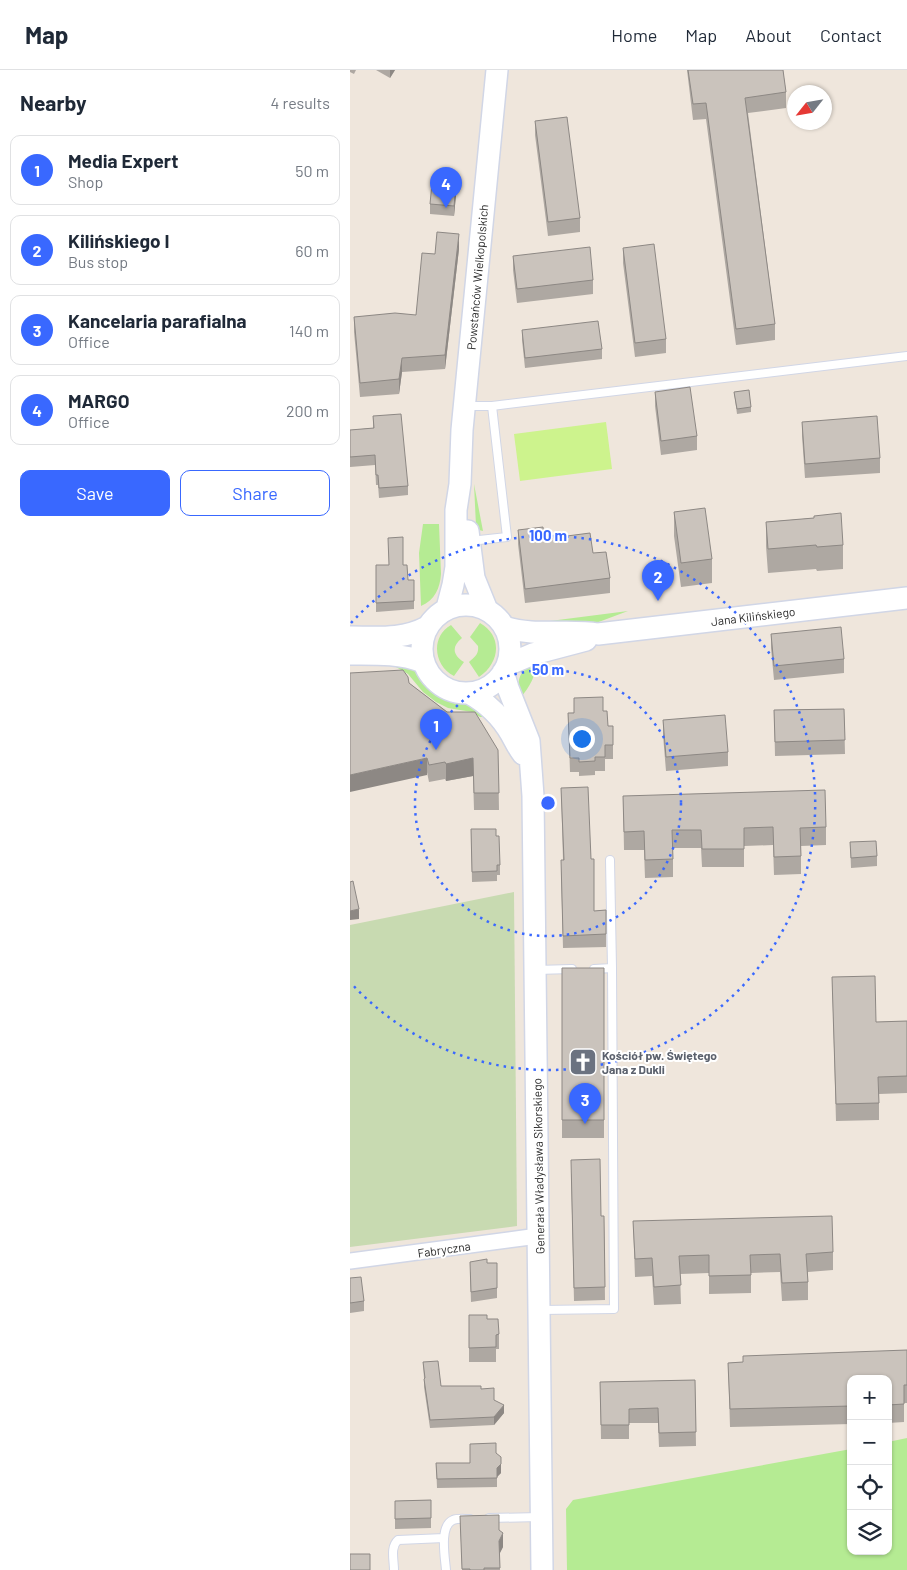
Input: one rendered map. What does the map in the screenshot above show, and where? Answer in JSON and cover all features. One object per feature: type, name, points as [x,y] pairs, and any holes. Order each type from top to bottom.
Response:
[{"type":"street","name":"Powstańców Wielkopolskich","points":[[447,608],[456,567],[456,510],[460,484],[465,406],[497,70]]},
{"type":"street","name":"Powstańców Wielkopolskich","points":[[460,484],[465,507],[474,578],[487,610]]},
{"type":"street","name":"Jana Kilińskiego","points":[[504,627],[530,632],[570,631],[598,634],[907,598]]},
{"type":"street","points":[[467,604],[487,610],[497,617],[504,627],[510,646],[505,669],[489,688],[469,693],[454,692],[440,686],[430,675],[423,662],[422,644],[427,627],[433,619],[447,608],[467,604]]},
{"type":"street","points":[[350,637],[404,636],[427,627]]},
{"type":"street","name":"Jana Kilińskiego","points":[[505,669],[533,654],[586,640],[598,634]]},
{"type":"street","points":[[350,654],[390,655],[413,658],[423,662]]},
{"type":"street","name":"Generała Władysława Sikorskiego","points":[[505,669],[508,688],[531,747],[542,1570]]},
{"type":"street","points":[[469,693],[494,711],[510,731],[520,751],[530,762]]},
{"type":"street","name":"Fabryczna","points":[[350,1261],[538,1236]]},
{"type":"lane","points":[[465,406],[492,406],[907,356]]},
{"type":"lane","points":[[468,541],[508,537],[492,406]]},
{"type":"lane","points":[[539,1310],[614,1308],[610,860]]},
{"type":"lane","points":[[535,970],[612,968]]},
{"type":"lane","points":[[446,1570],[444,1532],[447,1525],[456,1519],[542,1517]]},
{"type":"lane","points":[[394,1570],[393,1548],[398,1540],[444,1538]]},
{"type":"green space","points":[[606,422],[612,469],[520,481],[514,434]]},
{"type":"green space","points":[[474,484],[483,531],[479,530],[476,526]]},
{"type":"green space","points":[[423,524],[439,524],[441,574],[436,593],[421,606],[419,553]]},
{"type":"green space","points":[[628,611],[596,623],[547,623],[550,621]]},
{"type":"green space","points":[[480,623],[492,635],[496,650],[491,664],[479,677],[469,662],[478,651],[478,646],[470,637]]},
{"type":"green space","points":[[451,625],[462,638],[458,641],[455,651],[464,662],[454,676],[442,666],[437,651],[440,637],[444,630]]},
{"type":"green space","points":[[538,660],[532,681],[519,699],[518,685],[521,675]]},
{"type":"green space","points":[[397,662],[416,672],[429,688],[439,696],[452,702],[472,705],[487,717],[480,717],[472,712],[448,708],[436,702],[423,692],[408,674],[396,667]]},
{"type":"green space","points":[[514,892],[517,1226],[350,1247],[350,925]]},
{"type":"green space","points":[[907,1438],[907,1570],[567,1570],[566,1509],[573,1500],[847,1450],[847,1555],[892,1555],[892,1441]]},
{"type":"building","points":[[688,70],[783,70],[786,92],[745,98],[775,324],[736,329],[706,103],[693,104]]},
{"type":"building","points":[[567,117],[580,218],[548,222],[535,121]]},
{"type":"building","points":[[432,183],[456,185],[454,206],[430,204]]},
{"type":"building","points":[[437,232],[459,234],[445,355],[402,358],[399,379],[360,383],[354,317],[395,313],[416,315],[422,253],[435,254]]},
{"type":"building","points":[[654,244],[666,339],[635,343],[623,248]]},
{"type":"building","points":[[590,247],[593,280],[517,289],[513,256]]},
{"type":"building","points":[[598,321],[602,349],[525,358],[522,330]]},
{"type":"building","points":[[690,387],[697,436],[661,441],[655,392]]},
{"type":"building","points":[[749,390],[751,407],[737,409],[734,392]]},
{"type":"building","points":[[401,414],[408,486],[379,488],[375,455],[350,457],[350,430],[374,428],[373,416]]},
{"type":"building","points":[[877,416],[880,458],[805,464],[802,422]]},
{"type":"building","points":[[705,508],[712,559],[681,563],[674,512]]},
{"type":"building","points":[[841,513],[843,545],[768,549],[766,522],[814,518],[814,516]]},
{"type":"building","points":[[543,527],[544,539],[590,533],[593,553],[606,552],[610,578],[525,589],[518,530]]},
{"type":"building","points":[[403,537],[403,565],[407,565],[408,580],[414,580],[414,601],[376,603],[376,565],[389,565],[388,538]]},
{"type":"building","points":[[841,627],[844,659],[774,666],[771,634]]},
{"type":"building","points":[[403,670],[408,677],[409,683],[447,712],[475,712],[498,750],[499,793],[474,793],[473,758],[446,764],[445,762],[429,765],[427,758],[350,775],[350,673]]},
{"type":"building","points":[[603,697],[603,711],[607,711],[608,726],[613,726],[613,745],[605,745],[605,757],[595,757],[595,761],[579,762],[579,758],[570,758],[568,713],[574,713],[574,698]]},
{"type":"building","points":[[844,709],[845,740],[775,742],[774,710]]},
{"type":"building","points":[[725,715],[728,752],[666,757],[663,720]]},
{"type":"building","points":[[588,787],[591,859],[594,859],[594,911],[606,910],[606,934],[563,936],[561,860],[564,860],[561,788]]},
{"type":"building","points":[[825,790],[826,827],[800,828],[801,856],[774,857],[773,827],[744,828],[744,849],[702,849],[701,830],[672,830],[673,859],[645,860],[644,831],[624,832],[623,796]]},
{"type":"building","points":[[471,829],[496,829],[496,836],[499,836],[500,865],[497,865],[497,871],[472,872]]},
{"type":"building","points":[[876,841],[877,856],[851,858],[850,842]]},
{"type":"building","points":[[353,881],[359,909],[350,911],[350,882]]},
{"type":"building","name":"Kościół pw. Świętego Jana z Dukli","points":[[562,968],[604,968],[604,1120],[562,1120]]},
{"type":"building","points":[[875,976],[876,1022],[907,1021],[907,1076],[878,1077],[879,1103],[836,1104],[832,977]]},
{"type":"building","points":[[600,1159],[601,1216],[604,1216],[605,1287],[574,1288],[571,1160]]},
{"type":"building","points":[[832,1216],[833,1252],[806,1254],[808,1282],[782,1283],[780,1254],[750,1255],[751,1275],[709,1276],[709,1255],[679,1256],[681,1285],[654,1287],[652,1258],[635,1259],[633,1221]]},
{"type":"building","points":[[487,1259],[487,1263],[497,1263],[497,1288],[471,1292],[470,1262]]},
{"type":"building","points":[[361,1277],[364,1301],[350,1303],[350,1278]]},
{"type":"building","points":[[469,1315],[487,1315],[487,1319],[498,1319],[499,1334],[496,1335],[496,1347],[469,1348]]},
{"type":"building","points":[[907,1350],[907,1385],[904,1385],[904,1404],[892,1405],[892,1375],[847,1375],[847,1406],[730,1409],[728,1363],[743,1362],[743,1356]]},
{"type":"building","points":[[438,1361],[441,1386],[481,1386],[481,1389],[494,1388],[494,1400],[504,1405],[494,1417],[430,1420],[423,1362]]},
{"type":"building","points":[[695,1380],[696,1432],[659,1433],[658,1408],[629,1409],[629,1425],[601,1425],[600,1382]]},
{"type":"building","points":[[496,1443],[496,1453],[501,1457],[501,1464],[497,1468],[497,1478],[437,1479],[436,1463],[470,1463],[470,1444]]},
{"type":"building","points":[[431,1500],[431,1518],[395,1519],[395,1501]]},
{"type":"building","points":[[499,1515],[499,1530],[503,1533],[499,1541],[500,1568],[484,1568],[484,1570],[462,1569],[460,1516]]},
{"type":"building","points":[[350,1554],[370,1554],[370,1570],[350,1570]]},
{"type":"place","name":"MARGO","points":[[446,208]]},
{"type":"place","name":"Kilińskiego I","points":[[658,601]]},
{"type":"place","name":"Media Expert","points":[[436,750]]},
{"type":"place","name":"Kościół pw. Świętego Jana z Dukli","points":[[583,1062]]},
{"type":"place","name":"Kancelaria parafialna","points":[[585,1124]]}]
